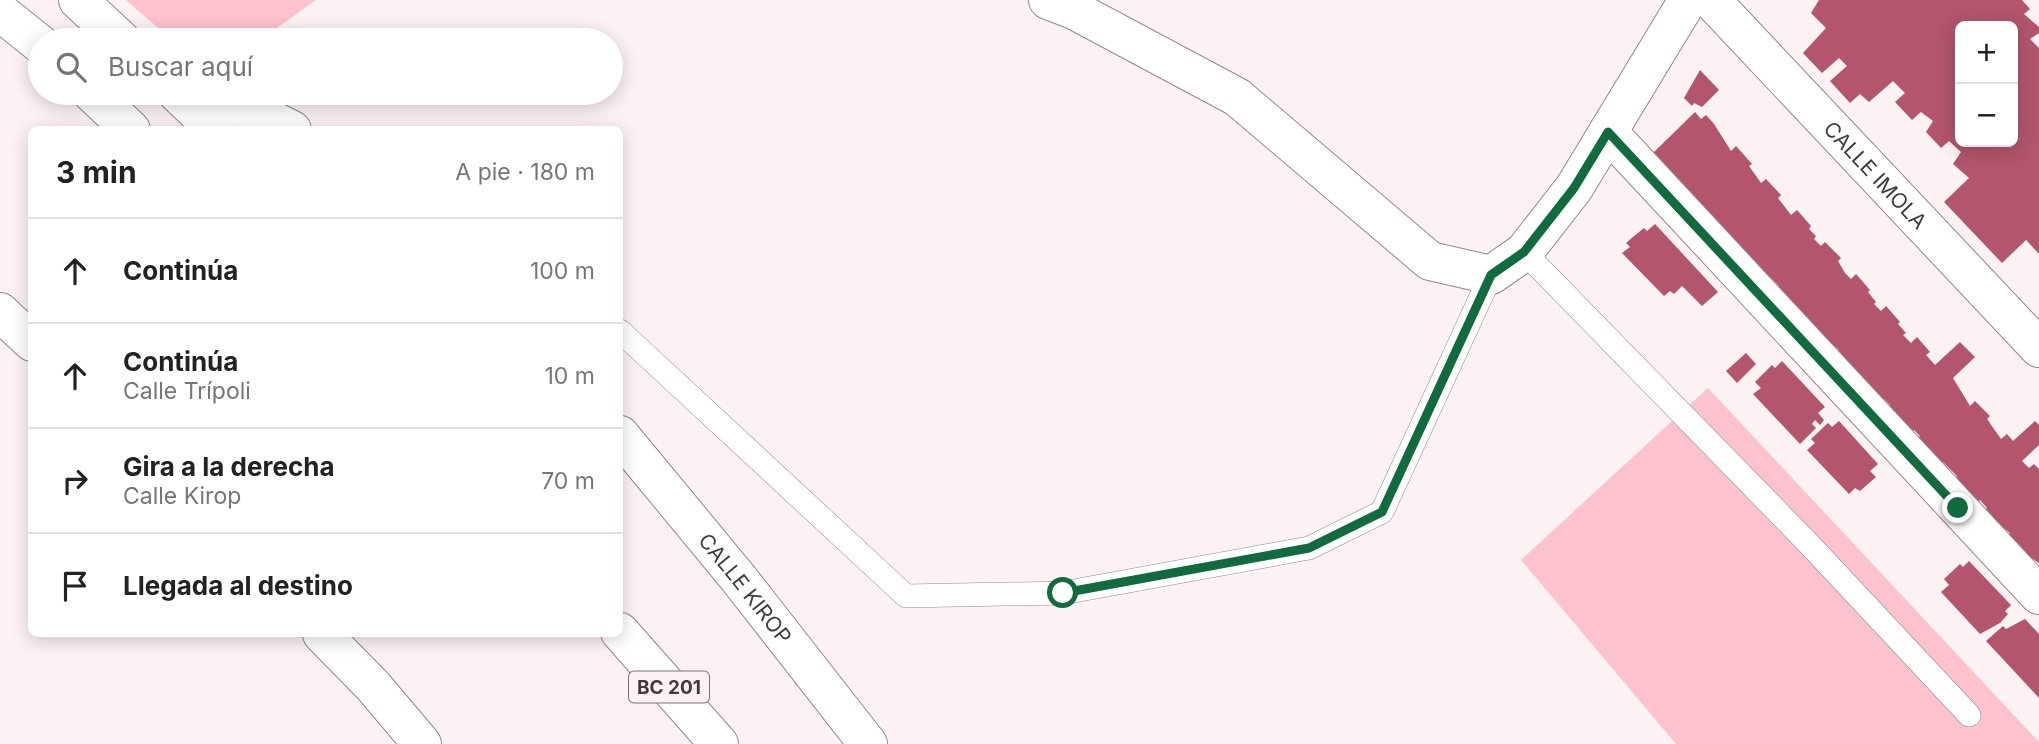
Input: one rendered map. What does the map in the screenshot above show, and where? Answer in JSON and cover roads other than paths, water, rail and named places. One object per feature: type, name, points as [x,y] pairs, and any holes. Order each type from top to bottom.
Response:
[{"type":"main road","points":[[78,0],[108,28]]},
{"type":"main road","points":[[1048,0],[1074,10],[1237,97],[1430,261],[1491,275],[1524,252],[1574,188],[1688,0]]},
{"type":"main road","name":"CALLE IMOLA","points":[[1711,0],[2039,348]]},
{"type":"main road","points":[[0,12],[28,34]]},
{"type":"main road","points":[[105,105],[127,126]]},
{"type":"main road","points":[[190,105],[212,126]]},
{"type":"main road","points":[[229,105],[252,110],[284,126]]},
{"type":"main road","points":[[1608,132],[2039,595]]},
{"type":"main road","points":[[0,312],[28,338]]},
{"type":"main road","name":"CALLE KIROP","points":[[623,439],[739,579],[868,744]]},
{"type":"main road","name":"BC 201","points":[[625,634],[719,744]]},
{"type":"main road","points":[[325,637],[373,686],[422,744]]},
{"type":"lane","points":[[1524,252],[1809,544],[1969,715]]},
{"type":"lane","points":[[623,334],[906,596],[1063,593],[1309,548],[1382,512],[1491,275]]}]
